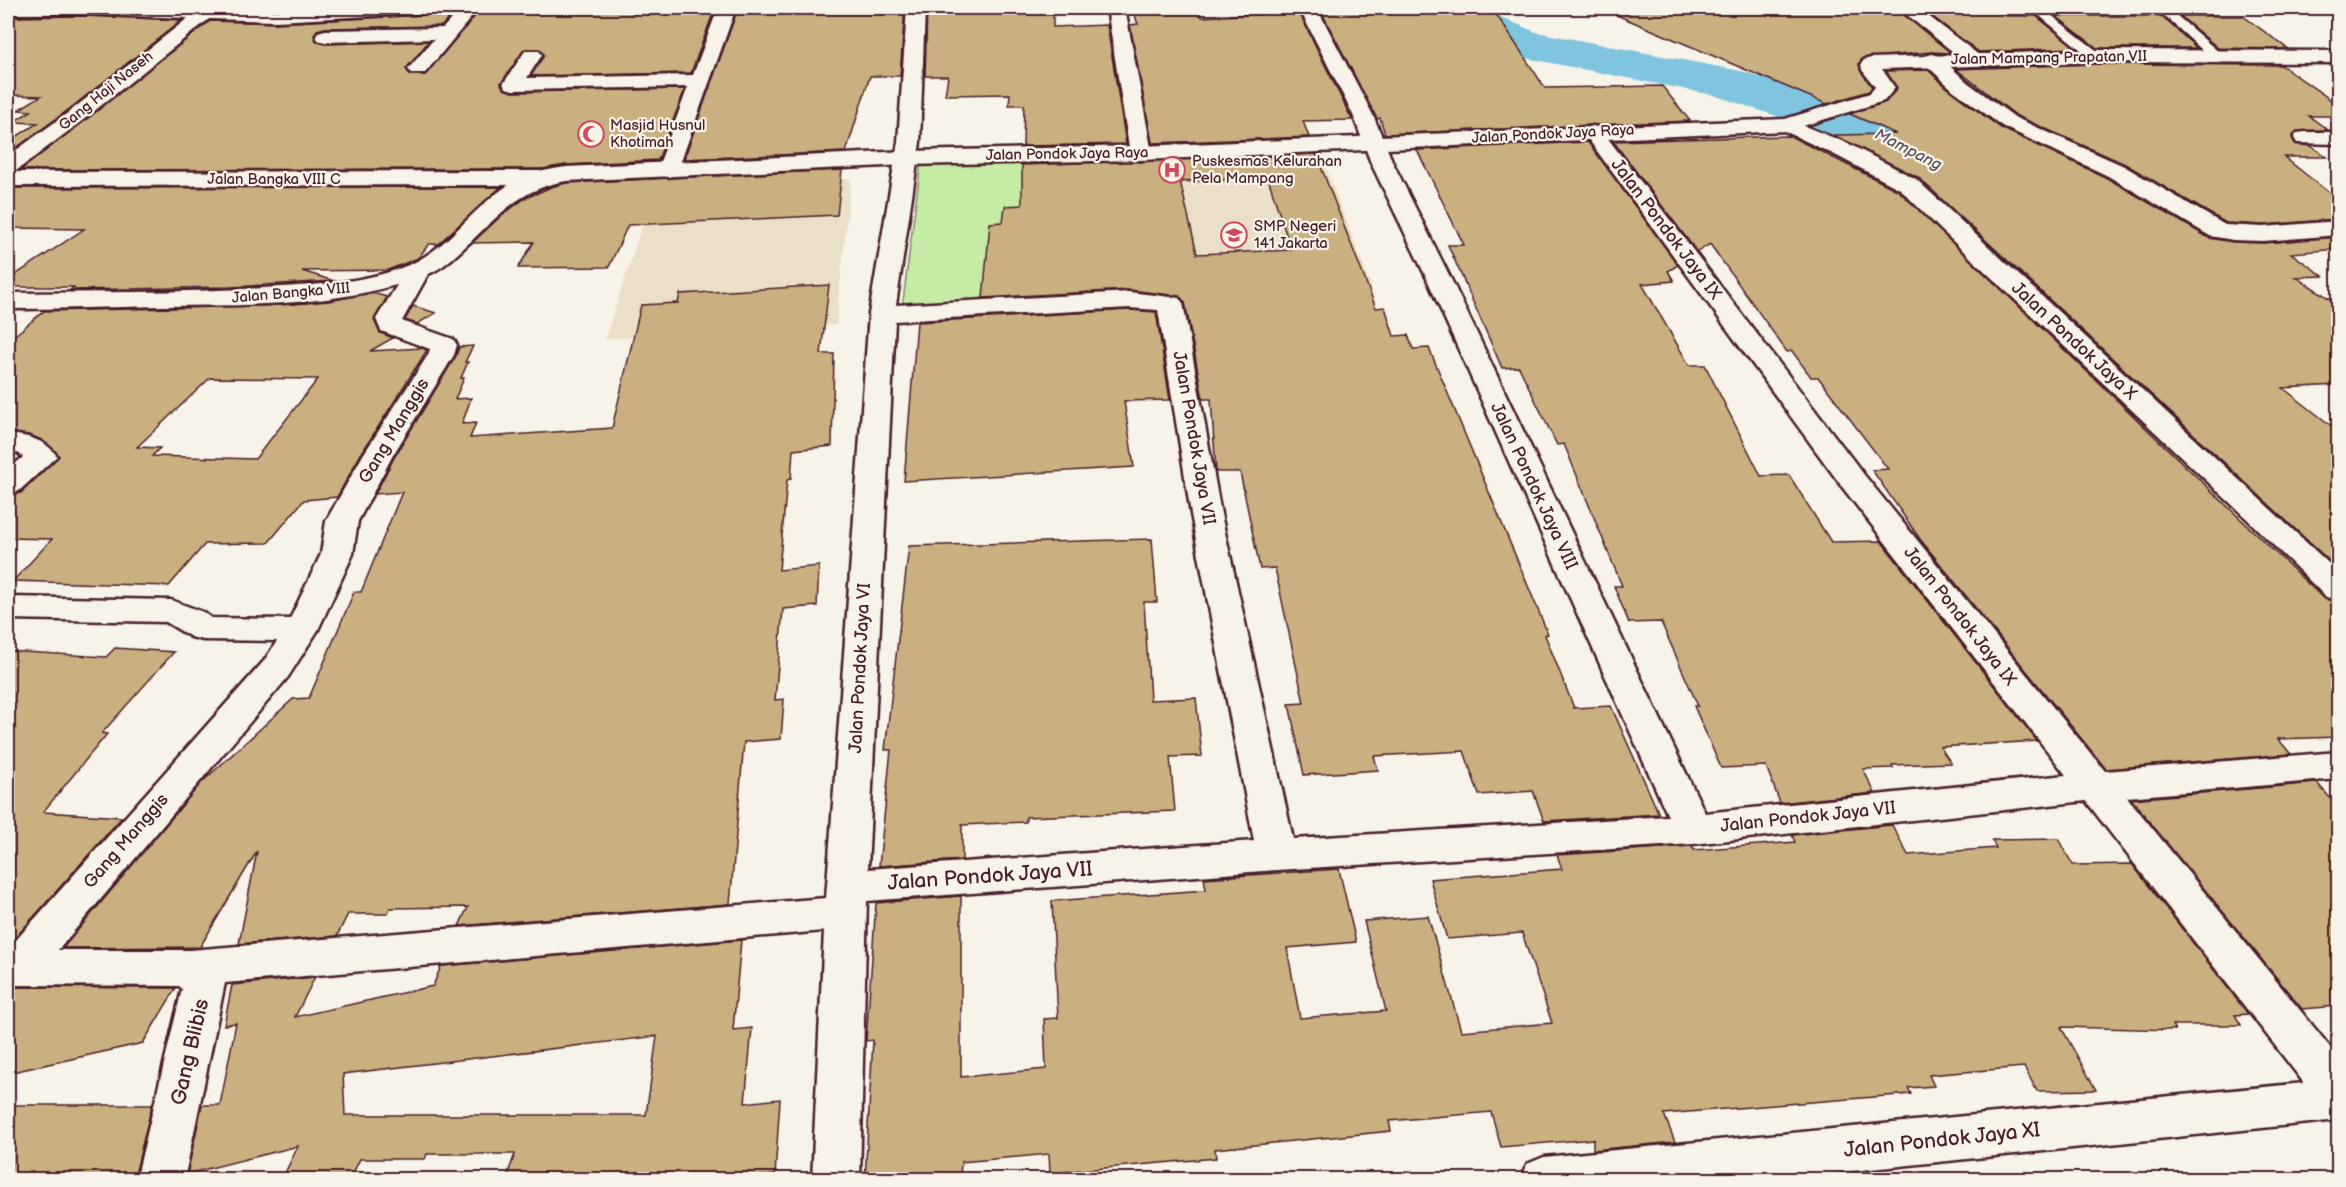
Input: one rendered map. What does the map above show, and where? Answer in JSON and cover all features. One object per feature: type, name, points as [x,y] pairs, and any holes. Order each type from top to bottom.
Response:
[{"type":"street","points":[[8,10],[83,9],[276,16],[300,11],[342,13],[424,8]]},
{"type":"street","points":[[418,69],[470,8]]},
{"type":"street","points":[[668,170],[727,8]]},
{"type":"street","name":"Jalan Pondok Jaya VI","points":[[836,1179],[847,900],[882,314],[907,158],[916,8]]},
{"type":"street","points":[[1116,8],[1141,153]]},
{"type":"street","name":"Jalan Pondok Jaya VIII","points":[[1308,8],[1364,115],[1693,829]]},
{"type":"street","points":[[1908,8],[1974,59]]},
{"type":"street","points":[[342,13],[325,36],[450,33]]},
{"type":"street","name":"Gang Haji Naseh","points":[[8,166],[76,116],[203,15]]},
{"type":"street","points":[[532,55],[513,84],[700,81]]},
{"type":"street","name":"Jalan Mampang Prapatan VII","points":[[1809,119],[1877,97],[1885,88],[1872,70],[1871,64],[1932,60],[2096,56],[2338,57]]},
{"type":"street","points":[[1932,60],[1960,86],[2009,122],[2116,171],[2218,231],[2237,235],[2338,228]]},
{"type":"street","name":"Jalan Pondok Jaya Raya","points":[[540,178],[597,172],[907,158],[1141,153],[1787,125],[1809,119]]},
{"type":"street","name":"Jalan Pondok Jaya X","points":[[1787,125],[1841,149],[1908,184],[1948,224],[2255,509],[2338,590]]},
{"type":"street","name":"Jalan Pondok Jaya IX","points":[[1593,132],[1854,482],[2338,1091]]},
{"type":"street","points":[[2306,138],[2338,138]]},
{"type":"street","name":"Jalan Bangka VIII C","points":[[8,178],[540,178]]},
{"type":"street","name":"Jalan Bangka VIII","points":[[11,304],[221,298],[325,292],[364,286],[419,269],[440,257],[503,199],[522,186],[540,178]]},
{"type":"street","name":"Gang Manggis","points":[[13,967],[276,669],[301,630],[337,554],[342,521],[378,455],[441,355],[444,345],[390,325],[389,320],[419,269]]},
{"type":"street","name":"Jalan Pondok Jaya VII","points":[[882,314],[1129,300],[1170,303],[1206,514],[1277,855]]},
{"type":"street","points":[[8,443],[26,445],[42,456],[8,485]]},
{"type":"street","points":[[8,608],[171,611],[191,620],[202,629],[301,630]]},
{"type":"street","name":"Jalan Pondok Jaya VII","points":[[190,968],[1277,855],[1693,829],[2094,786],[2338,765]]},
{"type":"street","points":[[13,967],[190,968]]},
{"type":"street","name":"Gang Blibis","points":[[160,1179],[205,985],[190,968]]},
{"type":"street","name":"Jalan Pondok Jaya XI","points":[[1544,1179],[2338,1100]]},
{"type":"lane","points":[[2036,8],[2096,56]]},
{"type":"lane","points":[[2162,8],[2216,56]]},
{"type":"shaded area","name":"SMP Negeri 141 Jakarta","points":[[1320,152],[1371,286],[1123,297],[1111,184],[1227,181],[1223,156]]},
{"type":"shaded area","points":[[851,179],[836,325],[605,339],[654,189]]},
{"type":"green space","points":[[1223,156],[1227,181],[1111,184],[1123,297],[902,309],[921,162]]},
{"type":"building","points":[[658,8],[714,11],[691,73],[531,76],[544,55],[539,49],[525,49],[501,83],[504,89],[513,92],[685,89],[658,160],[566,165],[542,169],[21,170],[210,21],[276,23],[425,15],[435,10],[456,10],[442,26],[325,28],[317,30],[314,35],[316,41],[325,44],[429,41],[406,69],[411,75],[425,75],[481,9]]},
{"type":"building","points":[[905,8],[900,76],[870,76],[846,152],[684,159],[737,11]]},
{"type":"building","points":[[927,8],[1053,9],[1053,27],[1107,25],[1126,144],[1023,146],[1024,105],[1009,105],[1010,94],[945,95],[948,76],[925,76]]},
{"type":"building","points":[[1132,8],[1198,8],[1202,17],[1299,12],[1352,120],[1303,121],[1309,137],[1152,143],[1130,25],[1138,24]]},
{"type":"building","points":[[1492,8],[1545,88],[1662,86],[1690,121],[1385,134],[1380,118],[1377,119],[1321,11]]},
{"type":"building","points":[[1600,8],[1896,8],[1951,53],[1931,52],[1863,58],[1859,63],[1860,70],[1872,87],[1869,91],[1827,104]]},
{"type":"building","points":[[1921,8],[1996,8],[2006,16],[2036,16],[2076,48],[1979,52]]},
{"type":"building","points":[[83,16],[182,20],[8,154],[8,142],[38,123],[13,122],[31,111],[18,110],[41,96],[8,95],[8,17]]},
{"type":"building","points":[[2056,16],[2161,16],[2197,48],[2097,48]]},
{"type":"building","points":[[2180,16],[2243,16],[2288,49],[2218,48]]},
{"type":"building","points":[[2096,64],[2281,65],[2338,105],[2338,116],[2309,116],[2328,130],[2297,131],[2292,137],[2295,144],[2311,146],[2327,157],[2284,157],[2338,200],[2338,219],[2263,225],[2226,223],[2125,164],[2017,116],[1956,69]]},
{"type":"building","points":[[1928,70],[1952,92],[2001,128],[2107,178],[2209,238],[2263,243],[2338,237],[2338,249],[2291,253],[2323,276],[2296,277],[2338,304],[2338,385],[2283,388],[2338,431],[2338,569],[1918,177],[1833,135],[1896,134],[1850,114],[1886,102],[1897,88],[1886,71]]},
{"type":"building","points":[[1790,136],[1899,191],[2324,599],[2338,602],[2338,737],[2278,739],[2291,754],[2106,769],[1920,539],[1872,470],[1888,469],[1818,377],[1811,377],[1792,351],[1787,352],[1710,244],[1697,252],[1613,141]]},
{"type":"building","points":[[1588,142],[1678,265],[1668,271],[1674,281],[1642,284],[1689,365],[1705,365],[1761,476],[1789,475],[1831,542],[1881,541],[2037,741],[1940,747],[1951,763],[1892,765],[1893,768],[1863,769],[1875,793],[1780,803],[1766,766],[1721,768],[1694,706],[1698,706],[1661,622],[1629,623],[1614,586],[1622,586],[1564,444],[1557,445],[1519,367],[1502,368],[1448,245],[1464,245],[1417,150]]},
{"type":"building","points":[[1316,154],[1376,308],[1385,307],[1394,336],[1408,335],[1413,349],[1429,348],[1548,634],[1545,635],[1574,708],[1611,706],[1659,814],[1544,821],[1533,791],[1479,795],[1464,751],[1374,756],[1378,770],[1304,775],[1289,704],[1304,703],[1275,568],[1260,569],[1240,472],[1216,472],[1211,399],[1203,399],[1185,302],[1179,296],[1129,290],[983,298],[990,223],[1003,222],[1005,206],[1022,205],[1022,165]],"holes":[[[1268,178],[1291,250],[1197,254],[1180,181]]]},
{"type":"building","points":[[842,170],[837,215],[628,225],[609,267],[518,268],[534,242],[472,243],[501,216],[524,199],[566,183]]},
{"type":"building","points":[[501,187],[438,244],[429,244],[418,258],[388,270],[302,271],[334,281],[231,287],[70,290],[74,287],[8,287],[8,280],[84,229],[8,228],[8,188]]},
{"type":"building","points":[[829,285],[821,354],[834,354],[832,446],[793,450],[791,479],[787,480],[779,570],[819,566],[817,606],[783,609],[775,700],[784,699],[781,739],[744,742],[730,904],[459,926],[468,907],[390,908],[387,914],[348,914],[337,936],[239,944],[257,851],[200,947],[63,948],[201,783],[293,699],[309,698],[354,592],[361,592],[402,492],[375,494],[395,456],[456,356],[459,347],[473,346],[465,362],[468,362],[461,378],[464,378],[455,399],[471,398],[462,424],[476,423],[470,438],[612,428],[641,305],[678,303],[680,294]]},
{"type":"building","points":[[372,293],[387,297],[374,320],[380,333],[393,338],[370,351],[422,348],[427,350],[361,454],[337,497],[304,500],[268,543],[205,544],[169,586],[13,581],[52,539],[8,538],[8,496],[21,493],[59,456],[42,440],[29,435],[8,432],[8,341],[44,311],[262,306],[329,301]],"holes":[[[210,378],[318,379],[255,459],[152,456],[160,448],[137,447]]]},
{"type":"building","points":[[413,306],[436,313],[417,324],[405,320]]},
{"type":"building","points":[[1129,310],[1156,312],[1170,400],[1124,401],[1134,467],[904,481],[917,322]]},
{"type":"building","points":[[1152,539],[1157,602],[1144,602],[1150,700],[1196,698],[1202,756],[1170,757],[1175,811],[1026,817],[1026,822],[962,825],[962,860],[879,866],[891,750],[885,750],[909,546]]},
{"type":"building","points":[[115,648],[174,652],[102,733],[107,734],[43,812],[122,817],[8,946],[8,651],[106,657]]},
{"type":"building","points":[[2317,783],[2338,807],[2338,1006],[2302,1009],[2131,799]]},
{"type":"building","points":[[1892,825],[1908,855],[1996,848],[1992,840],[2058,839],[2073,865],[2132,864],[2248,1014],[2235,1015],[2241,1025],[2172,1025],[2175,1030],[2061,1027],[2096,1090],[2037,1091],[2024,1067],[1929,1075],[1934,1086],[1908,1088],[1911,1094],[1664,1114],[1675,1142],[1593,1150],[1593,1139],[1501,1147],[1491,1112],[1389,1121],[1391,1131],[1215,1149],[1216,1158],[1050,1173],[1049,1154],[961,1162],[960,1179],[865,1179],[873,1040],[866,1041],[876,903],[961,896],[961,1077],[1046,1069],[1044,1019],[1058,1018],[1052,901],[1206,890],[1204,878],[1339,869],[1356,942],[1287,948],[1300,1018],[1386,1011],[1364,921],[1428,916],[1461,1031],[1552,1023],[1522,933],[1447,939],[1430,879],[1562,869],[1557,855],[1692,846],[1694,850],[1795,842],[1792,835]]},
{"type":"building","points":[[741,940],[733,1030],[752,1028],[745,1103],[780,1099],[775,1175],[739,1179],[506,1179],[515,1154],[427,1154],[425,1159],[360,1159],[350,1179],[282,1179],[298,1146],[187,1174],[202,1105],[220,1105],[236,1023],[224,1025],[232,985],[315,977],[295,1017],[433,986],[441,966]],"holes":[[[657,1036],[646,1115],[345,1115],[343,1074]]]},
{"type":"building","points":[[8,987],[176,988],[143,1043],[8,1073]]},
{"type":"building","points":[[8,1105],[152,1105],[134,1179],[8,1179]]},
{"type":"waterway","name":"Mampang","points":[[1441,8],[1523,44],[1723,82],[1859,125],[1982,187]]},
{"type":"place","name":"Masjid Husnul Khotimah","points":[[591,134]]},
{"type":"place","name":"Puskesmas Kelurahan Pela Mampang","points":[[1172,170]]},
{"type":"place","name":"SMP Negeri 141 Jakarta","points":[[1234,235]]}]
